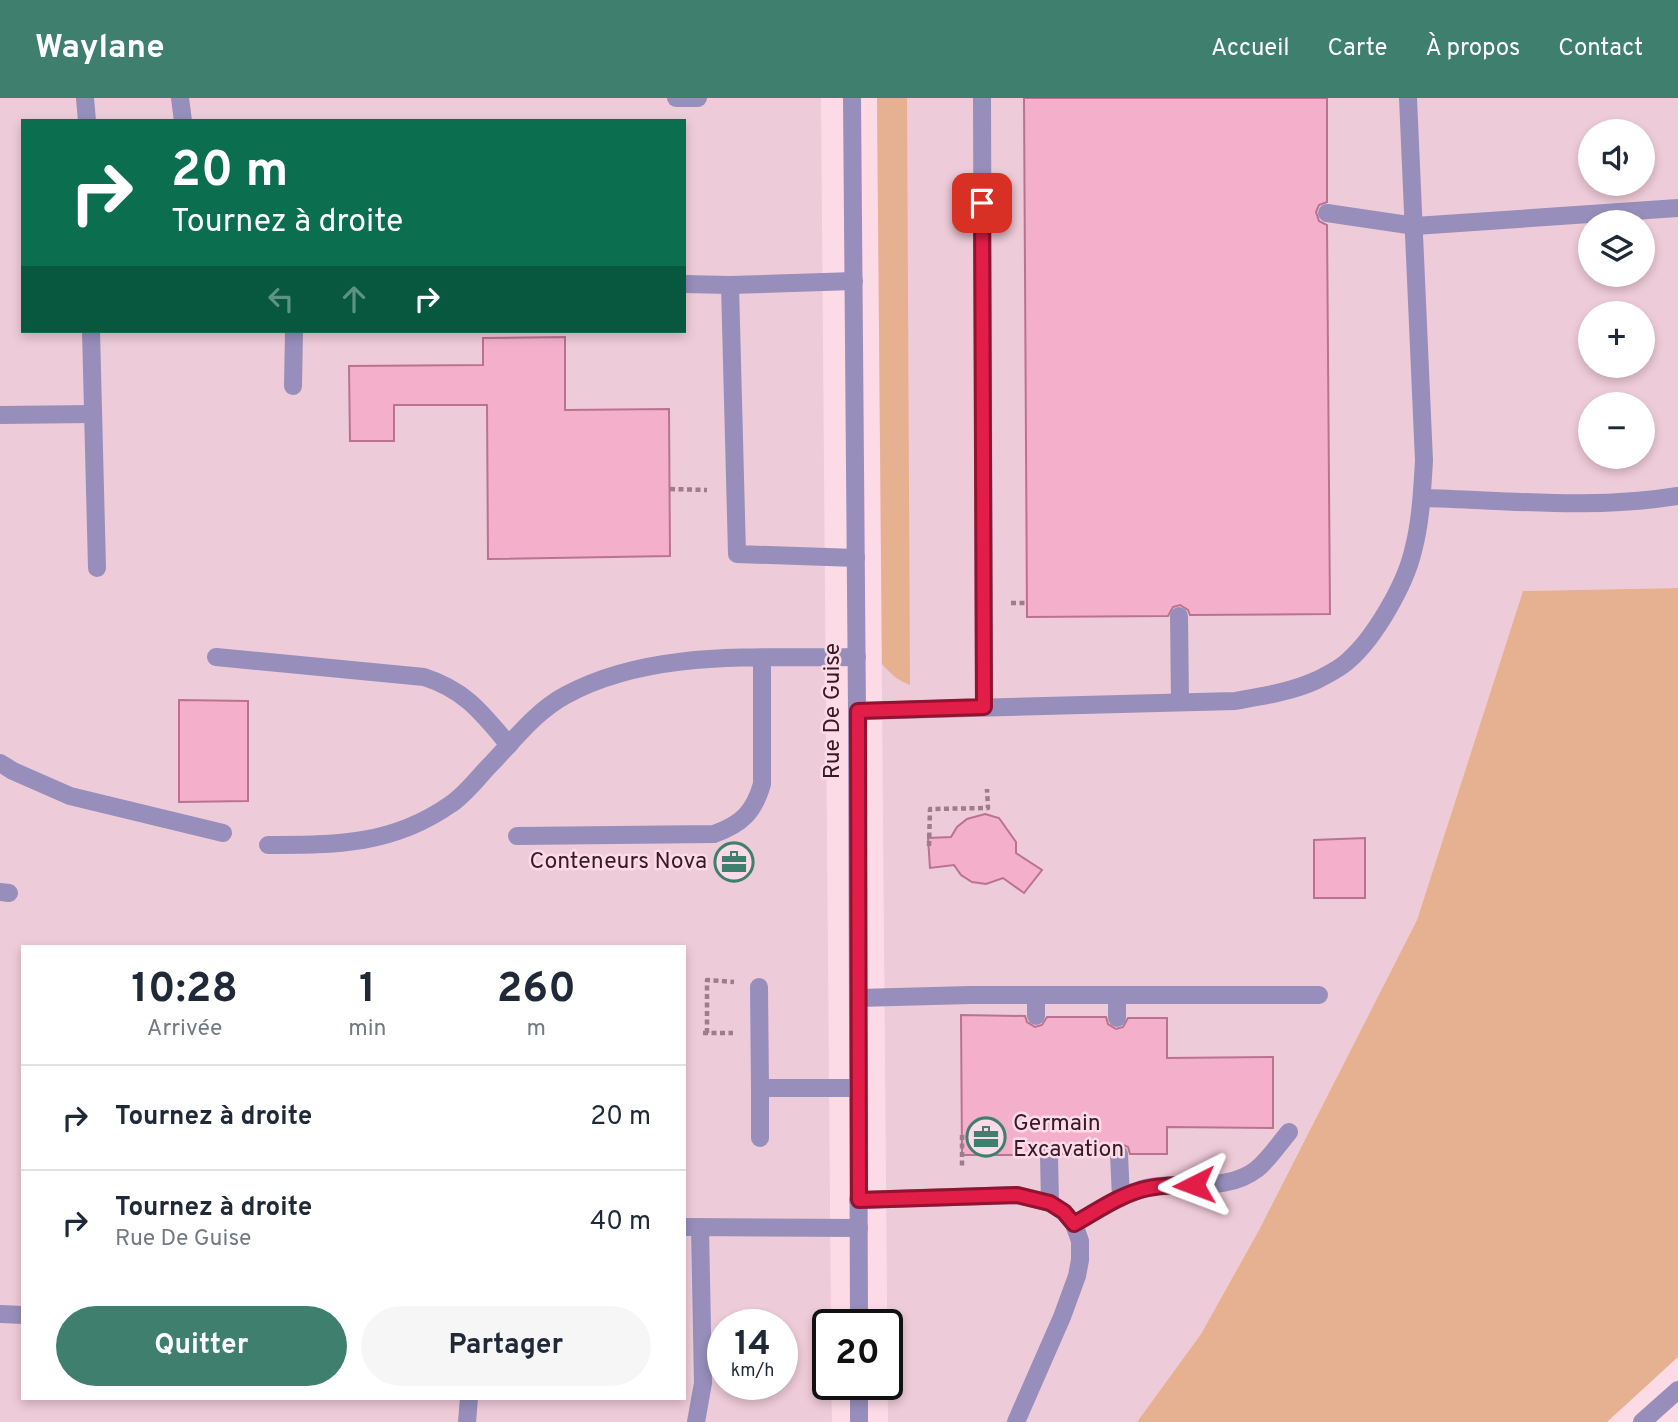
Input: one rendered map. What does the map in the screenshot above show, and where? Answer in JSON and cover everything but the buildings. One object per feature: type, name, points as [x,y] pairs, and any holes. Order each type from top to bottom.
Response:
[{"type":"street","points":[[85,98],[87,119]]},
{"type":"street","points":[[180,98],[183,119]]},
{"type":"street","points":[[676,98],[698,98]]},
{"type":"street","name":"Rue De Guise","points":[[852,98],[858,711],[859,1309]]},
{"type":"street","points":[[982,98],[984,707]]},
{"type":"street","points":[[858,711],[1235,701],[1288,691],[1319,680],[1349,661],[1371,634],[1400,586],[1413,553],[1422,498],[1424,461],[1408,98]]},
{"type":"street","points":[[1327,214],[1415,226],[1678,208]]},
{"type":"street","points":[[686,284],[854,281]]},
{"type":"street","points":[[730,285],[737,554],[856,558]]},
{"type":"street","points":[[91,333],[97,568]]},
{"type":"street","points":[[293,333],[293,386]]},
{"type":"street","points":[[0,415],[93,414]]},
{"type":"street","points":[[1422,498],[1562,503],[1646,502],[1678,496]]},
{"type":"street","points":[[1179,616],[1180,702]]},
{"type":"street","points":[[216,657],[424,677],[445,684],[462,695],[484,715],[509,745]]},
{"type":"street","points":[[268,845],[340,845],[379,838],[421,823],[453,803],[538,714],[564,696],[597,680],[625,671],[715,660],[857,657]]},
{"type":"street","points":[[517,836],[714,834],[748,815],[757,803],[762,784],[762,659]]},
{"type":"street","points":[[0,763],[70,796],[223,833]]},
{"type":"street","points":[[759,988],[760,1138]]},
{"type":"street","points":[[1036,995],[1037,1016]]},
{"type":"street","points":[[1117,995],[1117,1017]]},
{"type":"street","points":[[858,998],[1319,995]]},
{"type":"street","points":[[760,1088],[858,1088]]},
{"type":"street","points":[[1074,1224],[1121,1198],[1149,1188],[1233,1181],[1259,1168],[1289,1132]]},
{"type":"street","points":[[1049,1154],[1050,1203]]},
{"type":"street","points":[[1119,1154],[1121,1198]]},
{"type":"street","points":[[859,1200],[1017,1195],[1050,1203],[1064,1212],[1074,1224],[1080,1241],[1077,1276],[1016,1422]]},
{"type":"street","points":[[696,1422],[703,1383],[692,1227],[859,1228]]},
{"type":"street","points":[[0,1314],[21,1315]]},
{"type":"street","points":[[1642,1422],[1678,1390]]},
{"type":"street","points":[[467,1422],[469,1400]]},
{"type":"street","points":[[859,1400],[859,1422]]},
{"type":"path","points":[[670,489],[701,490]]},
{"type":"path","points":[[929,846],[930,809],[988,807],[987,789]]},
{"type":"path","points":[[717,979],[707,980],[705,1033],[718,1033]]},
{"type":"path","points":[[962,1135],[962,1166]]},
{"type":"shaded area","points":[[0,98],[821,98],[831,1309],[812,1309],[812,1400],[831,1400],[832,1422],[0,1422]]},
{"type":"shaded area","points":[[877,98],[1678,98],[1678,588],[1523,591],[1417,920],[1259,1230],[1201,1334],[1137,1422],[888,1422],[888,1400],[903,1400],[903,1309],[887,1309]]},
{"type":"shaded area","points":[[877,98],[907,98],[910,685],[894,676],[882,664]]},
{"type":"shaded area","points":[[1678,588],[1678,1357],[1607,1422],[1137,1422],[1201,1334],[1259,1230],[1417,920],[1523,591]]},
{"type":"place","name":"Conteneurs Nova","points":[[734,862]]},
{"type":"place","name":"Germain Excavation","points":[[986,1137]]},
{"type":"route","points":[[982,203],[984,707],[858,711],[859,1200],[1017,1195],[1050,1203],[1064,1212],[1074,1224],[1136,1192],[1149,1188],[1194,1185]]}]
